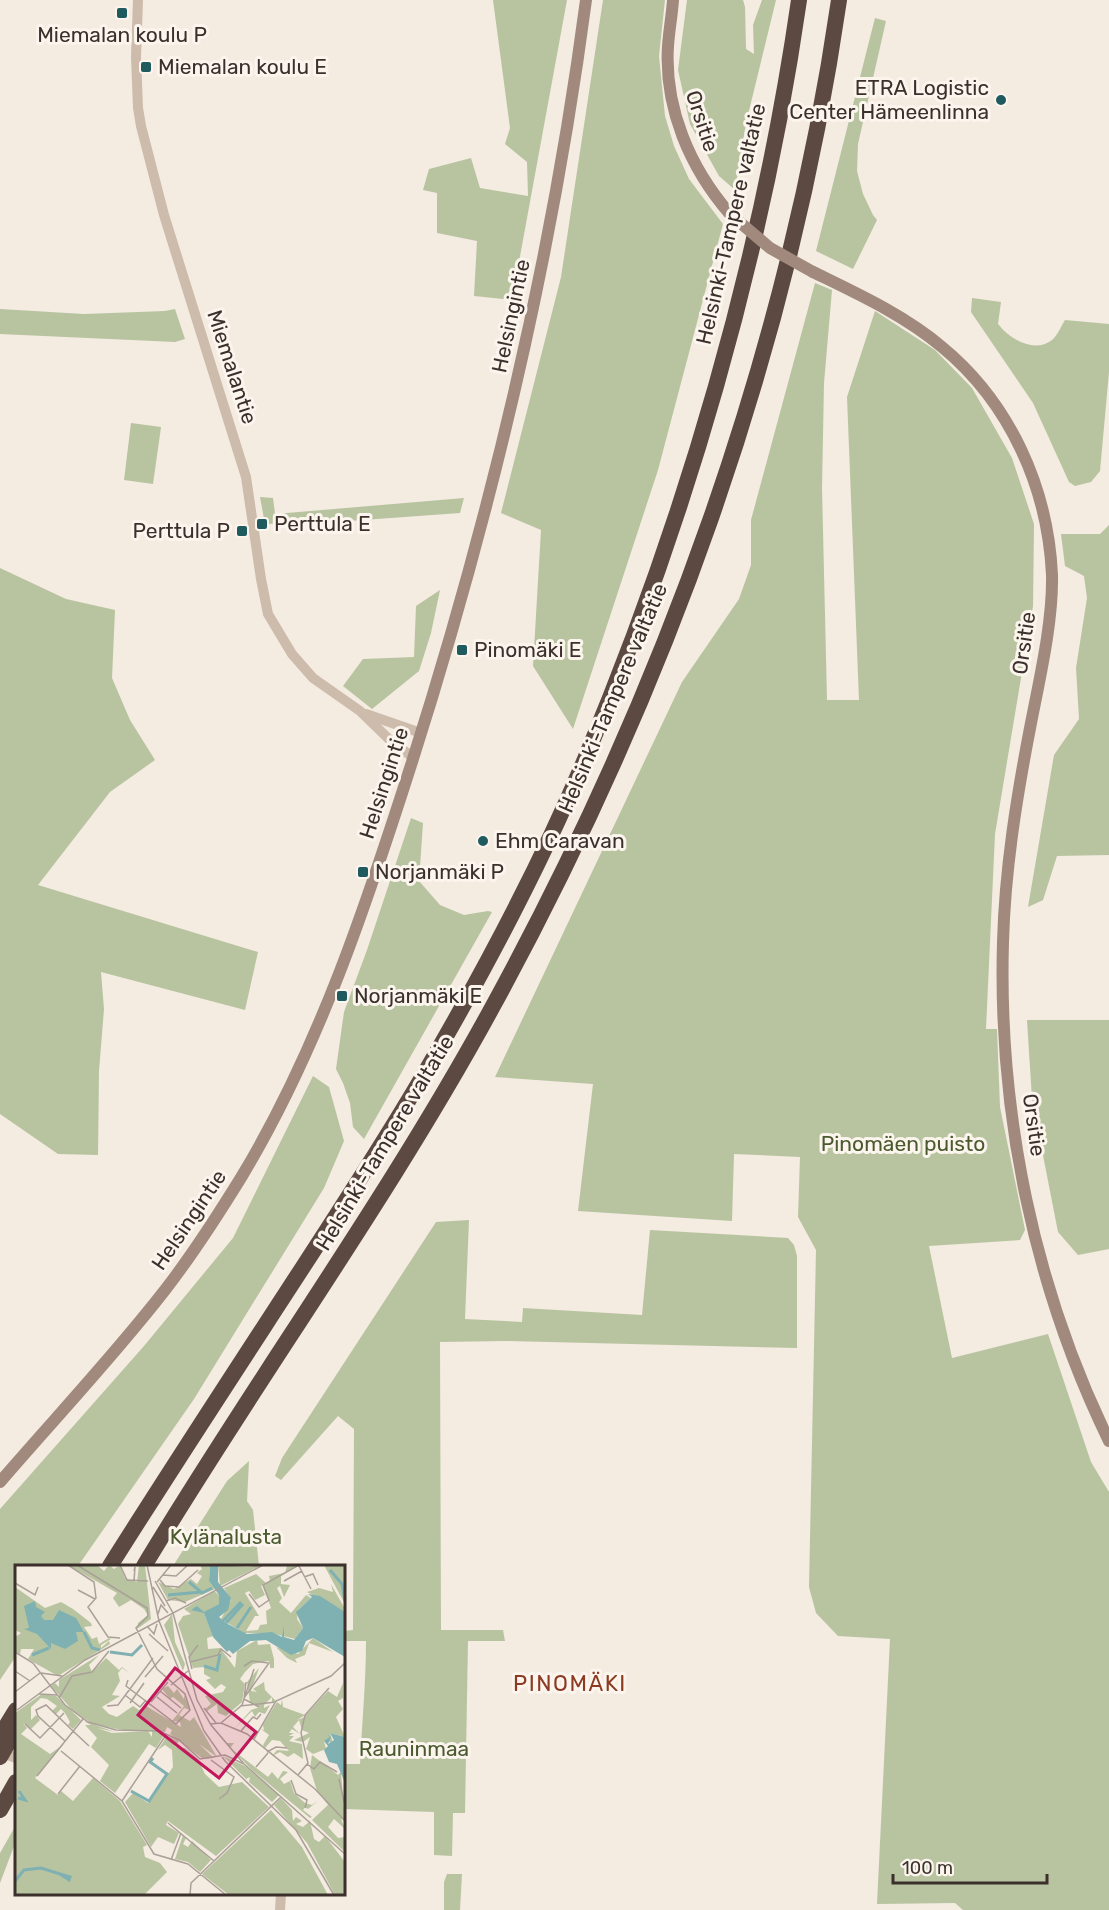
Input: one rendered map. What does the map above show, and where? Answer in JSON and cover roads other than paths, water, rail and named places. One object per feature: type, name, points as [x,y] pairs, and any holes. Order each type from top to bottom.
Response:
[{"type":"highway","name":"Helsinki-Tampere valtatie","points":[[111,1565],[359,1181],[423,1076],[509,919],[584,761],[660,564],[728,340],[781,116],[798,0]]},
{"type":"highway","name":"Helsinki-Tampere valtatie","points":[[145,1565],[189,1491],[381,1195],[494,1005],[548,900],[645,692],[723,481],[771,328],[812,165],[839,0]]},
{"type":"highway","points":[[0,1736],[15,1712]]},
{"type":"highway","points":[[0,1757],[15,1731]]},
{"type":"highway","points":[[2,1806],[15,1784]]},
{"type":"main road","name":"Helsingintie","points":[[0,1482],[108,1359],[165,1290],[193,1251],[247,1168],[311,1042],[365,903],[421,733],[499,458],[544,257],[579,55],[586,0]]},
{"type":"main road","name":"Orsitie","points":[[674,0],[668,47],[669,82],[674,109],[691,158],[703,179],[730,214],[770,248],[891,312],[934,341],[966,368],[1006,419],[1024,454],[1040,496],[1048,538],[1052,578],[1042,662],[1014,813],[1006,884],[1003,943],[1006,1060],[1016,1142],[1040,1254],[1055,1308],[1109,1441]]},
{"type":"street","name":"Miemalantie","points":[[138,0],[136,57],[141,126],[164,215],[246,477],[268,614],[302,667],[328,689],[360,711],[394,744],[413,757]]},
{"type":"street","name":"Miemalantie","points":[[360,711],[421,733]]},
{"type":"street","points":[[0,1752],[15,1758]]},
{"type":"street","points":[[280,1910],[281,1895]]},
{"type":"place","name":"Miemalan koulu P","points":[[122,13]]},
{"type":"place","name":"Miemalan koulu E","points":[[146,67]]},
{"type":"place","name":"ETRA Logistic Center Hämeenlinna","points":[[1001,100]]},
{"type":"place","name":"Perttula E","points":[[262,524]]},
{"type":"place","name":"Perttula P","points":[[242,531]]},
{"type":"place","name":"Pinomäki E","points":[[462,650]]},
{"type":"place","name":"Ehm Caravan","points":[[483,841]]},
{"type":"place","name":"Norjanmäki P","points":[[363,872]]},
{"type":"place","name":"Norjanmäki E","points":[[342,996]]},
{"type":"district","name":"PINOMÄKI","points":[[570,1683]]},
{"type":"park label","name":"Pinomäen puisto","points":[[903,1144]]},
{"type":"park label","name":"Kylänalusta","points":[[226,1537]]},
{"type":"park label","name":"Rauninmaa","points":[[414,1749]]}]
